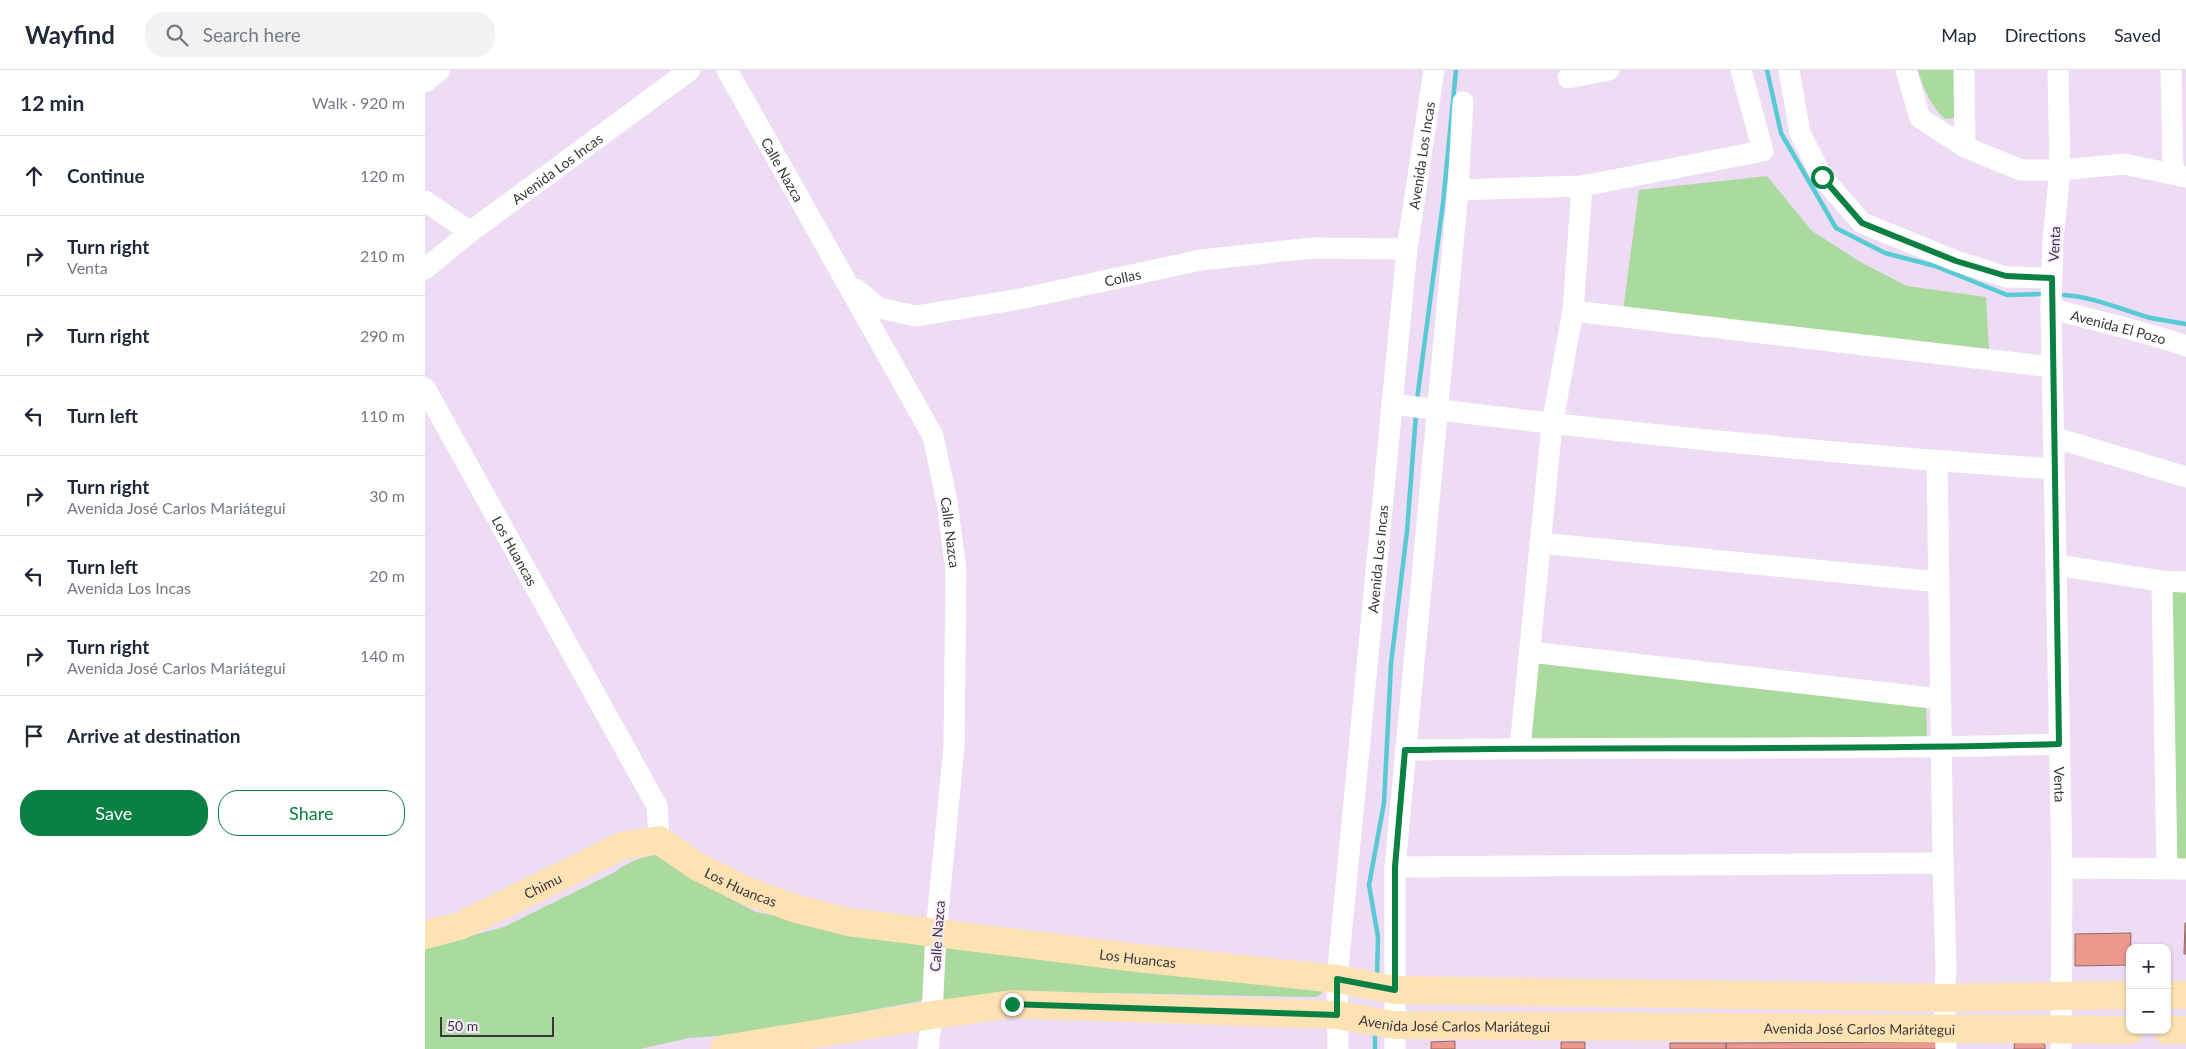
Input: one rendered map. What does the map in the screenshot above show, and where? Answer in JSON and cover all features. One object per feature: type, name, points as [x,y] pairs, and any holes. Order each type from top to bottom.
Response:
[{"type":"main road","name":"Los Huancas","points":[[659,840],[698,867],[747,891],[797,910],[848,922],[1137,958],[1337,979]]},
{"type":"main road","name":"Chimu","points":[[425,935],[460,926],[622,846],[659,840]]},
{"type":"main road","points":[[1337,979],[1395,990],[1944,998],[2126,995]]},
{"type":"main road","points":[[2171,995],[2186,995]]},
{"type":"main road","name":"Avenida José Carlos Mariátegui","points":[[724,1049],[1012,1004],[1337,1015],[1394,1037],[2061,1039],[2126,1031]]},
{"type":"main road","points":[[2171,1030],[2186,1030]]},
{"type":"street","points":[[425,82],[440,70]]},
{"type":"street","name":"Calle Nazca","points":[[727,70],[933,436],[948,512],[956,571],[954,747],[936,932],[933,1015],[928,1049]]},
{"type":"street","name":"Avenida Los Incas","points":[[1337,1049],[1337,979],[1407,249],[1434,70]]},
{"type":"street","points":[[1568,78],[1609,70]]},
{"type":"street","points":[[1458,190],[1581,186],[1763,151],[1741,70]]},
{"type":"street","points":[[1789,70],[1800,133],[1822,177],[1862,223],[1956,261],[2006,276],[2052,278]]},
{"type":"street","points":[[1906,70],[1920,118],[1965,147],[2021,170],[2059,170],[2124,164],[2180,175],[2171,70]]},
{"type":"street","points":[[1964,70],[1965,147]]},
{"type":"street","name":"Venta","points":[[2058,70],[2059,170],[2051,308],[2062,868],[2061,1039]]},
{"type":"street","name":"Avenida Los Incas","points":[[425,269],[470,232],[680,73]]},
{"type":"street","points":[[1394,1037],[1395,867],[1458,190],[1463,102]]},
{"type":"street","points":[[1520,748],[1552,424],[1573,310],[1581,186]]},
{"type":"street","points":[[425,201],[470,232]]},
{"type":"street","name":"Collas","points":[[848,282],[879,308],[915,316],[1020,299],[1201,260],[1312,248],[1407,249]]},
{"type":"street","name":"Avenida El Pozo","points":[[2051,308],[2090,320],[2157,335],[2186,346]]},
{"type":"street","points":[[1573,310],[2052,367]]},
{"type":"street","name":"Los Huancas","points":[[425,388],[657,806],[659,840]]},
{"type":"street","points":[[1392,404],[1552,424],[1937,461],[2054,469]]},
{"type":"street","points":[[2053,437],[2186,478]]},
{"type":"street","points":[[1937,461],[1946,1039]]},
{"type":"street","points":[[1540,543],[1939,582]]},
{"type":"street","points":[[2056,565],[2162,581],[2186,582]]},
{"type":"street","points":[[2062,868],[2177,869],[2162,581]]},
{"type":"street","points":[[1530,652],[1940,699]]},
{"type":"street","points":[[1405,750],[1520,748],[1942,748],[2059,744]]},
{"type":"street","points":[[1395,867],[1943,863]]},
{"type":"green space","points":[[1918,70],[1954,70],[1954,118],[1945,119],[1931,103]]},
{"type":"green space","points":[[1767,176],[1812,231],[1862,263],[1907,286],[1986,297],[1989,350],[1623,311],[1639,190]]},
{"type":"green space","points":[[2167,586],[2186,589],[2186,862],[2173,862]]},
{"type":"green space","points":[[1535,657],[1926,705],[1927,738],[1528,740]]},
{"type":"green space","points":[[655,855],[698,882],[756,912],[824,925],[925,936],[927,988],[921,1001],[743,1034],[689,1038],[640,1049],[425,1049],[425,948],[504,927],[615,872],[629,863]]},
{"type":"green space","points":[[946,929],[1324,988],[1320,995],[1315,997],[1109,993],[938,1003]]},
{"type":"building","points":[[2185,923],[2186,954],[2184,954]]},
{"type":"building","points":[[2131,933],[2131,944],[2126,944],[2126,965],[2075,966],[2075,934]]},
{"type":"building","points":[[2015,1039],[2038,1039],[2045,1045],[2045,1049],[2014,1049]]},
{"type":"building","points":[[1455,1041],[1455,1049],[1431,1049],[1431,1042]]},
{"type":"building","points":[[1561,1042],[1585,1042],[1585,1049],[1561,1049]]},
{"type":"building","points":[[1941,1042],[1941,1049],[1726,1049],[1726,1043]]},
{"type":"building","points":[[1670,1043],[1726,1043],[1726,1049],[1670,1049]]},
{"type":"waterway","points":[[1417,400],[1443,203],[1456,70]]},
{"type":"waterway","points":[[1767,70],[1781,133],[1836,228],[1885,253],[1935,266],[2007,295],[2039,294]]},
{"type":"waterway","points":[[2064,295],[2098,301],[2151,318],[2186,324]]},
{"type":"waterway","points":[[1377,978],[1378,937],[1369,885],[1384,803],[1391,664],[1407,531],[1416,414]]},
{"type":"waterway","points":[[1375,1035],[1375,1049]]},
{"type":"route","points":[[1012,1004],[1337,1015],[1337,979],[1395,990],[1395,867],[1405,750],[1520,748],[1942,748],[2059,744],[2052,278],[2006,276],[1956,261],[1862,223],[1822,177]]}]
